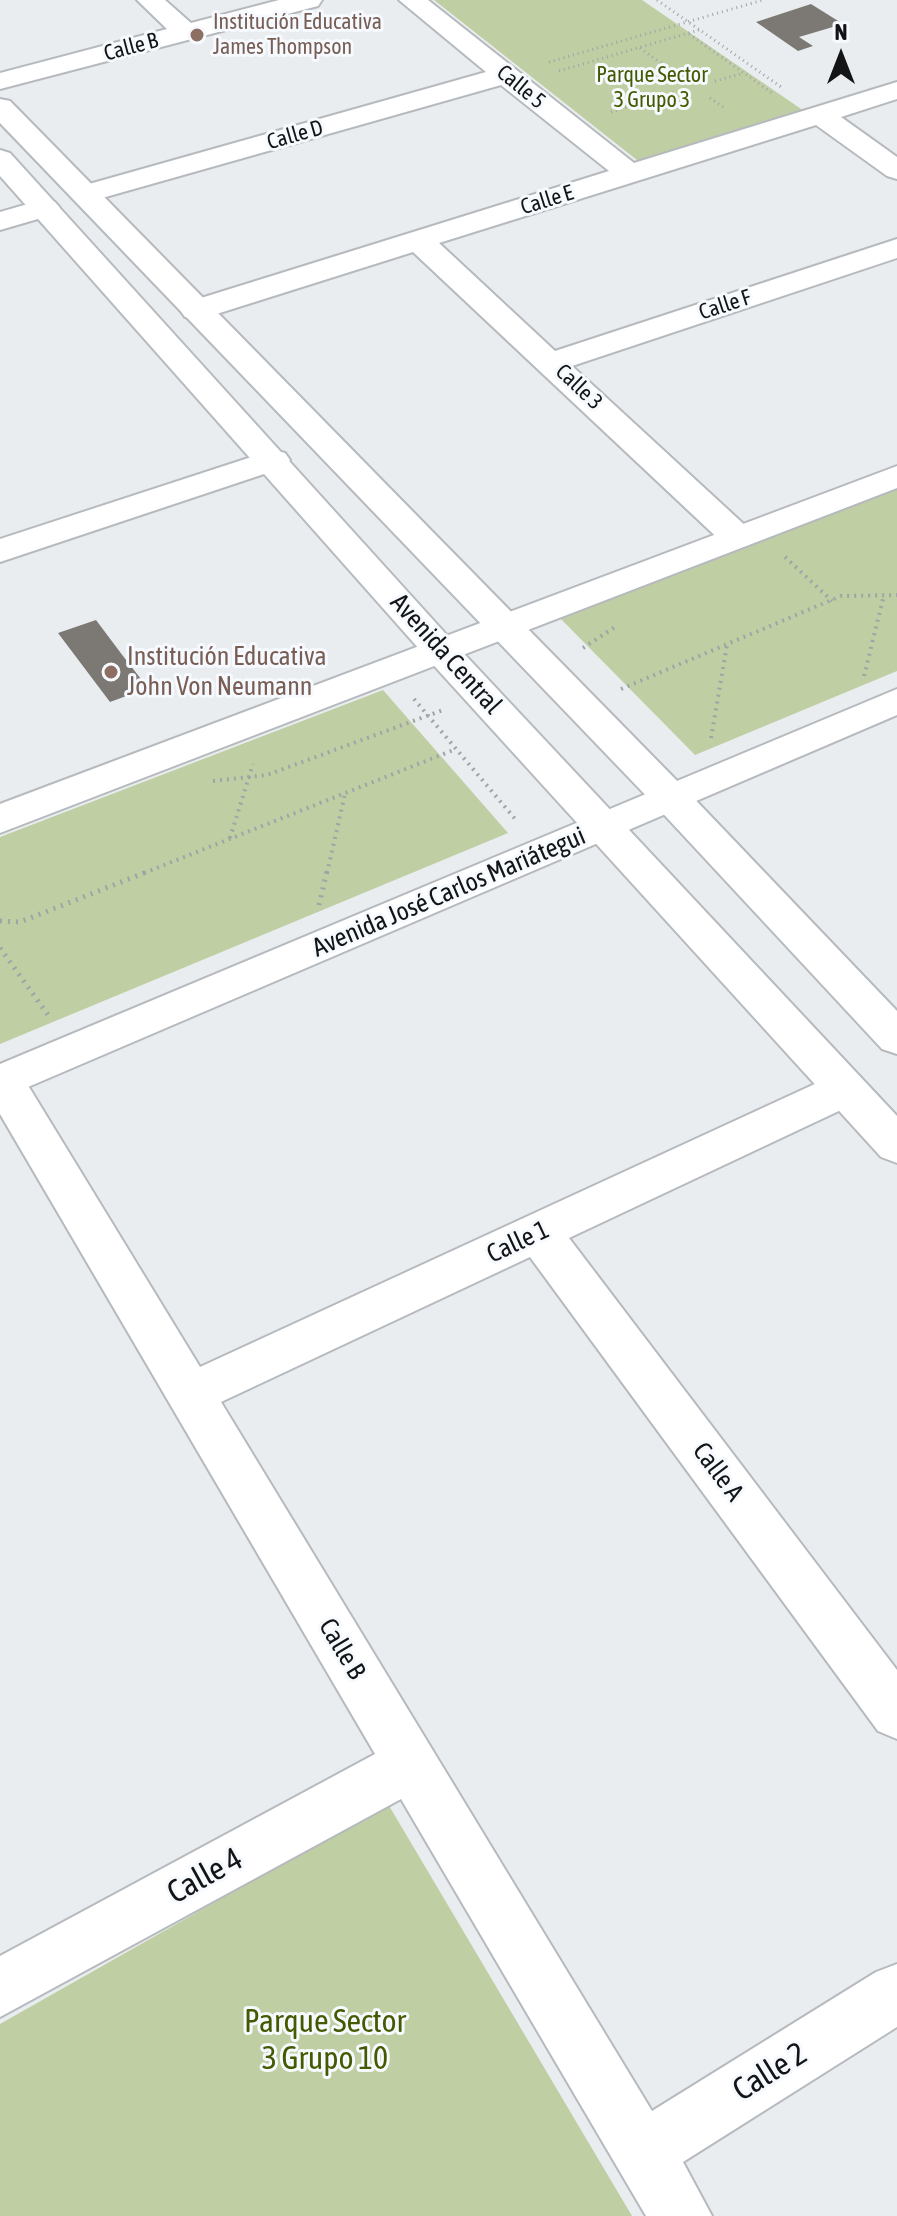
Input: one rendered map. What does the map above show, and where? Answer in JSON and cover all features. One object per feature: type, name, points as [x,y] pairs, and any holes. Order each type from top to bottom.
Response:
[{"type":"street","points":[[150,0],[186,32]]},
{"type":"street","name":"Calle B","points":[[0,81],[309,0]]},
{"type":"street","name":"Calle 5","points":[[412,0],[630,174]]},
{"type":"street","name":"Calle D","points":[[85,194],[511,79]]},
{"type":"street","name":"Calle E","points":[[196,310],[897,90]]},
{"type":"street","points":[[0,107],[670,797],[897,1038]]},
{"type":"street","points":[[819,114],[897,170]]},
{"type":"street","name":"Avenida Central","points":[[0,159],[441,651],[897,1145]]},
{"type":"street","points":[[0,221],[45,208]]},
{"type":"street","name":"Calle 3","points":[[418,240],[746,533]]},
{"type":"street","name":"Calle F","points":[[553,362],[897,248]]},
{"type":"street","points":[[5,540],[273,460]]},
{"type":"street","points":[[0,819],[897,476]]},
{"type":"street","name":"Avenida José Carlos Mariátegui","points":[[1,1082],[892,703]]},
{"type":"street","name":"Calle B","points":[[1,1082],[681,2216]]},
{"type":"street","name":"Calle 1","points":[[190,1394],[845,1089]]},
{"type":"street","name":"Calle A","points":[[538,1232],[897,1713]]},
{"type":"street","name":"Calle 4","points":[[0,1988],[411,1764]]},
{"type":"street","name":"Calle 2","points":[[643,2152],[897,1993]]},
{"type":"path","points":[[657,0],[819,114]]},
{"type":"path","points":[[511,79],[763,0]]},
{"type":"path","points":[[511,79],[700,30]]},
{"type":"path","points":[[688,33],[778,97]]},
{"type":"path","points":[[639,48],[681,78]]},
{"type":"path","points":[[715,81],[744,73]]},
{"type":"path","points":[[602,114],[675,92]]},
{"type":"path","points":[[746,533],[832,601]]},
{"type":"path","points":[[884,595],[863,682],[892,703]]},
{"type":"path","points":[[616,691],[841,596],[897,595]]},
{"type":"path","points":[[727,645],[710,737],[737,769]]},
{"type":"path","points":[[391,670],[542,852]]},
{"type":"path","points":[[229,839],[268,717]]},
{"type":"path","points":[[0,921],[20,922],[456,749]]},
{"type":"path","points":[[307,952],[346,793]]},
{"type":"path","points":[[0,948],[74,1051]]},
{"type":"green space","name":"Parque Sector 3 Grupo 3","points":[[434,0],[642,0],[807,113],[642,164]]},
{"type":"green space","points":[[897,486],[897,671],[695,755],[557,615]]},
{"type":"green space","points":[[383,690],[508,833],[0,1044],[0,837]]},
{"type":"green space","name":"Parque Sector 3 Grupo 10","points":[[388,1804],[632,2216],[0,2216],[0,2024]]},
{"type":"building","points":[[811,4],[843,24],[799,37],[813,46],[798,51],[756,22]]},
{"type":"building","name":"Institución Educativa John Von Neumann","points":[[96,620],[148,688],[110,702],[58,633]]},
{"type":"place","name":"Institución Educativa James Thompson","points":[[197,35]]},
{"type":"place","name":"Institución Educativa John Von Neumann","points":[[111,672]]}]
